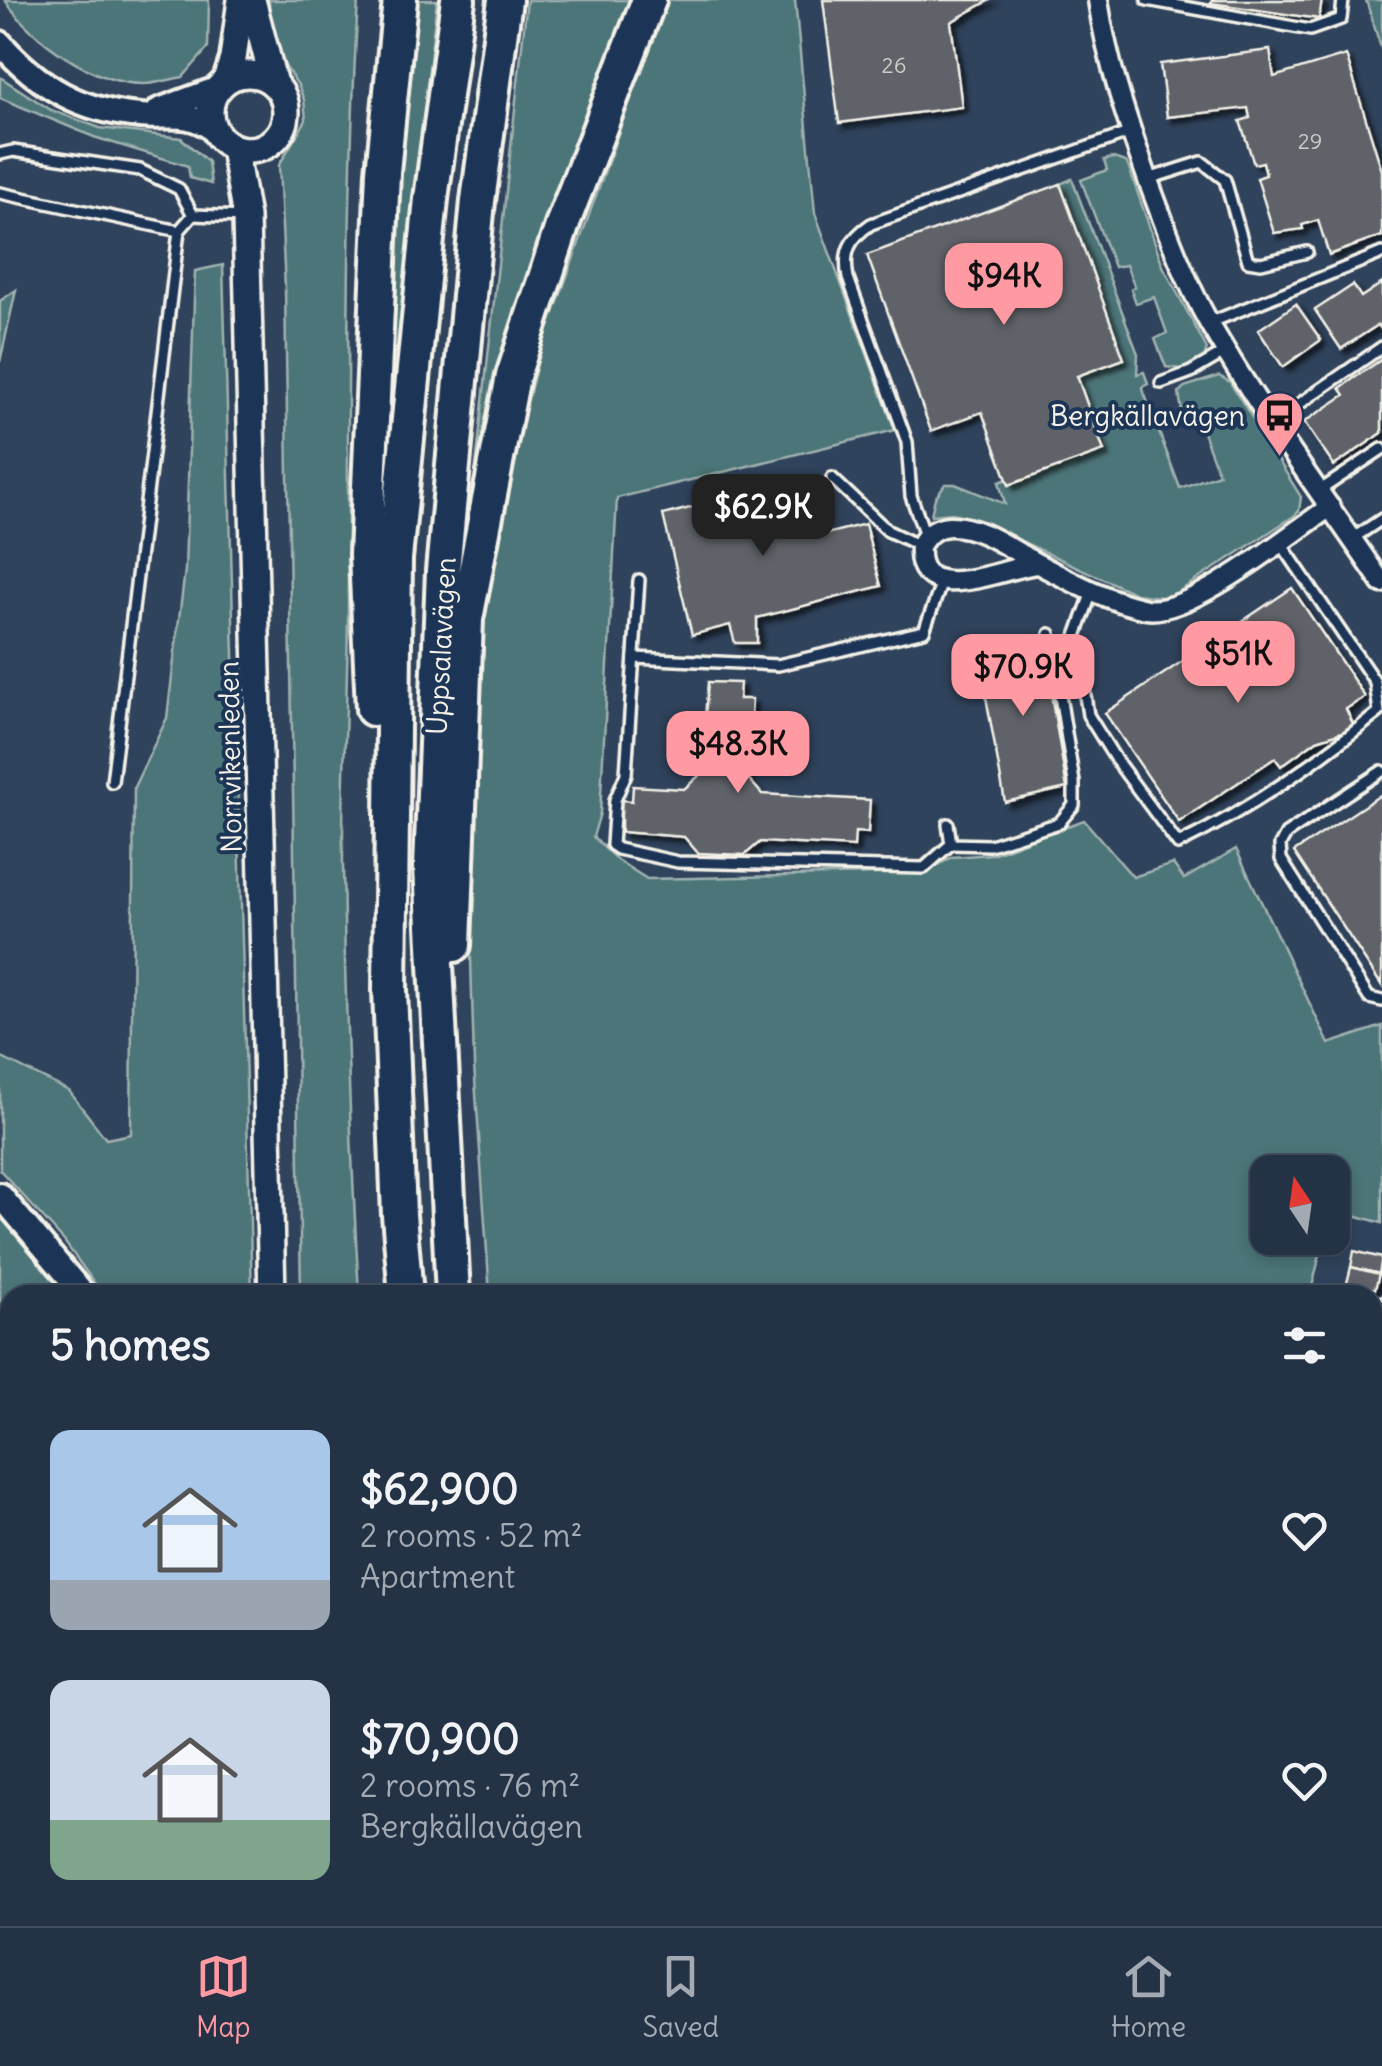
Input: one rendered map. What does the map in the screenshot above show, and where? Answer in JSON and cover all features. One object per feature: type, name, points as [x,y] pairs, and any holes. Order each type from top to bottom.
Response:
[{"type":"highway","points":[[390,990],[366,555],[383,172],[400,0]]},
{"type":"highway","name":"Uppsalavägen","points":[[405,1285],[390,990],[395,560],[431,199],[458,0]]},
{"type":"highway","name":"Uppsalavägen","points":[[452,1285],[431,866],[443,571],[478,201],[505,0]]},
{"type":"highway","points":[[446,1170],[466,619],[513,376],[564,220],[648,0]]},
{"type":"main road","points":[[241,0],[234,59],[211,101],[210,118],[214,130],[234,148],[258,149],[279,134],[285,120],[282,94],[274,84],[252,0]]},
{"type":"main road","points":[[221,85],[252,74],[274,84]]},
{"type":"main road","name":"Norrvikenleden","points":[[246,217],[260,158],[270,143]]},
{"type":"main road","name":"Norrvikenleden","points":[[234,148],[246,217],[272,1285]]},
{"type":"street","points":[[1098,0],[1107,51],[1131,132],[1182,269],[1210,323],[1272,422],[1382,583]]},
{"type":"street","points":[[0,43],[45,86],[91,108],[141,116],[192,116],[214,130]]},
{"type":"street","points":[[141,116],[221,85]]},
{"type":"street","points":[[1036,564],[942,582],[921,567],[923,541],[944,526],[956,526],[1012,547],[1036,564],[1123,603],[1149,610],[1167,609],[1203,593],[1330,507]]},
{"type":"street","points":[[0,1194],[76,1285]]},
{"type":"lane","points":[[1147,0],[1310,30],[1340,18],[1343,0]]},
{"type":"lane","points":[[923,541],[911,496],[907,442],[848,278],[847,247],[856,234],[871,224],[1131,132]]},
{"type":"lane","points":[[0,154],[13,151],[140,170],[179,189],[193,215]]},
{"type":"lane","points":[[1148,179],[1202,162],[1226,180],[1248,261],[1261,264],[1308,252]]},
{"type":"lane","points":[[0,193],[178,231]]},
{"type":"lane","points":[[112,782],[178,231],[193,215],[246,217]]},
{"type":"lane","points":[[1210,323],[1382,253]]},
{"type":"lane","points":[[1272,422],[1382,347]]},
{"type":"lane","points":[[1161,383],[1191,372],[1227,351]]},
{"type":"lane","points":[[1319,491],[1382,449]]},
{"type":"lane","points":[[832,478],[888,531],[923,541]]},
{"type":"lane","points":[[1352,539],[1382,519]]},
{"type":"lane","points":[[1092,589],[1076,636],[1088,715],[1178,844],[1226,820],[1332,749],[1379,712],[1375,682],[1280,542]]},
{"type":"lane","points":[[639,580],[626,774],[615,800],[612,845],[678,862],[924,868],[950,844],[979,847],[1060,822],[1074,805],[1074,782],[1050,634]]},
{"type":"lane","points":[[634,658],[778,665],[924,631],[942,582]]},
{"type":"lane","points":[[1382,771],[1286,834],[1280,846],[1281,859],[1370,998],[1382,1001]]},
{"type":"lane","points":[[948,824],[950,844]]},
{"type":"green space","points":[[5,0],[209,0],[208,48],[183,77],[149,84],[125,82],[85,68],[48,45]]},
{"type":"green space","points":[[269,0],[358,0],[350,227],[343,831],[359,1285],[301,1285],[285,288],[279,165],[306,120],[298,85],[272,47]]},
{"type":"green space","points":[[411,0],[437,0],[380,493],[393,181]]},
{"type":"green space","points":[[527,0],[632,0],[611,55],[472,502]]},
{"type":"green space","points":[[666,0],[795,0],[815,213],[895,430],[617,498],[600,813],[593,837],[617,860],[647,879],[925,873],[952,857],[992,854],[1084,820],[1133,877],[1173,864],[1184,879],[1236,849],[1329,1044],[1382,1026],[1382,1223],[1350,1214],[1350,1155],[1250,1155],[1250,1255],[1320,1255],[1312,1285],[489,1285],[474,1065],[469,889],[478,657],[511,466],[540,352]]},
{"type":"green space","points":[[1366,0],[1382,0],[1382,51]]},
{"type":"green space","points":[[0,77],[51,110],[100,128],[181,138],[208,162],[211,184],[190,178],[188,166],[94,137],[0,98]]},
{"type":"green space","points":[[1104,160],[1126,162],[1129,168],[1163,266],[1207,349],[1202,363],[1187,370],[1166,367],[1155,339],[1167,333],[1154,297],[1136,303],[1131,289],[1135,287],[1126,265],[1114,267],[1081,180],[1107,170]]},
{"type":"green space","points":[[1072,179],[1138,354],[1137,374],[1144,372],[1148,384],[1142,387],[1180,488],[1219,474],[1194,409],[1182,412],[1179,393],[1184,387],[1219,376],[1230,382],[1301,497],[1294,516],[1175,594],[1136,594],[971,518],[953,513],[931,515],[935,498],[945,484],[955,484],[1005,504],[999,482],[1007,479],[1010,485],[1103,451],[1077,376],[1123,359],[1060,184]]},
{"type":"green space","points":[[223,265],[252,1285],[96,1285],[64,1241],[0,1170],[0,1057],[69,1091],[106,1139],[131,1134],[134,787],[167,718],[185,570],[195,271]]},
{"type":"green space","points":[[16,290],[0,362],[0,301]]},
{"type":"green space","points":[[0,1210],[57,1285],[0,1285]]},
{"type":"building","points":[[823,0],[990,0],[951,22],[962,107],[839,123]]},
{"type":"building","points":[[1322,0],[1319,19],[1211,3]]},
{"type":"building","points":[[1270,50],[1274,77],[1346,55],[1382,171],[1382,236],[1329,255],[1318,220],[1302,225],[1303,229],[1274,233],[1257,178],[1266,175],[1263,162],[1254,164],[1240,121],[1250,118],[1248,108],[1167,117],[1160,64]]},
{"type":"building","points":[[1060,184],[1124,359],[1077,376],[1104,451],[1009,485],[982,412],[931,431],[867,255]]},
{"type":"building","points":[[1382,283],[1382,330],[1378,325],[1341,349],[1315,310],[1353,285],[1361,297]]},
{"type":"building","points":[[1296,304],[1321,340],[1283,367],[1258,330]]},
{"type":"building","points":[[1382,359],[1382,433],[1334,466],[1304,422],[1345,395],[1340,388]]},
{"type":"building","points":[[803,479],[818,536],[865,524],[881,586],[757,618],[757,643],[735,643],[730,625],[692,635],[663,515]]},
{"type":"building","points":[[1292,588],[1365,697],[1346,709],[1355,728],[1317,740],[1281,766],[1275,758],[1179,822],[1105,713]]},
{"type":"building","points":[[1008,636],[1043,647],[1067,788],[1005,802],[979,658]]},
{"type":"building","points":[[708,682],[740,683],[739,699],[752,699],[748,778],[762,794],[870,800],[868,833],[855,832],[854,847],[760,842],[745,855],[698,853],[684,837],[621,832],[621,800],[632,801],[633,786],[684,789],[700,775]]},
{"type":"building","points":[[1382,794],[1382,986],[1294,852]]},
{"type":"building","points":[[1354,1251],[1382,1258],[1379,1274],[1351,1267]]},
{"type":"building","points":[[1351,1267],[1379,1274],[1376,1285],[1347,1283]]},
{"type":"place","name":"Bergkällavägen","points":[[1280,458]]}]
